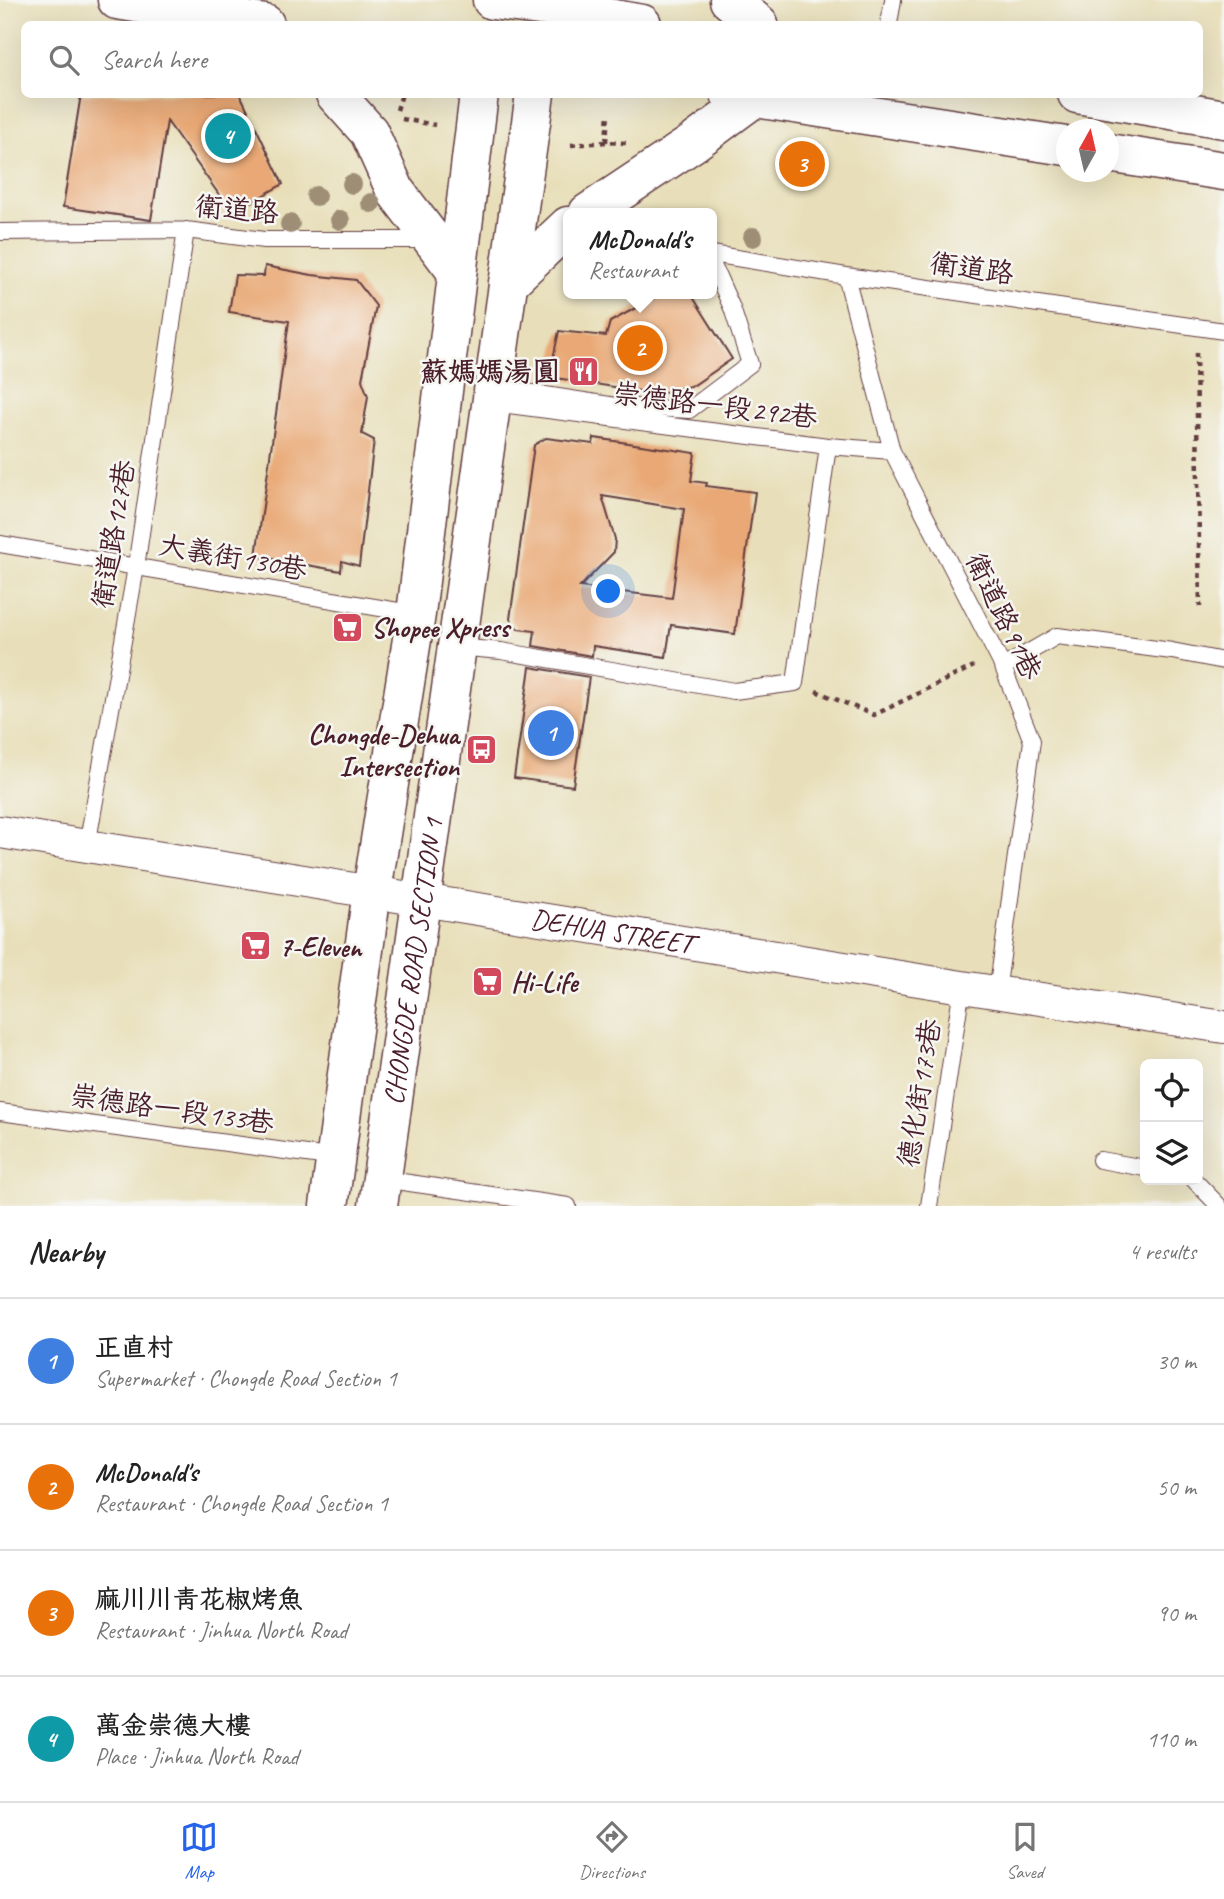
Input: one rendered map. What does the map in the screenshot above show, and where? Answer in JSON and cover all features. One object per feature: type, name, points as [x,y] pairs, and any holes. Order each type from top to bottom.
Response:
[{"type":"main road","points":[[117,0],[240,21]]},
{"type":"main road","points":[[488,21],[491,0],[622,21]]},
{"type":"main road","points":[[729,0],[755,21]]},
{"type":"main road","points":[[339,98],[369,132],[396,192],[457,272]]},
{"type":"main road","name":"CHONGDE ROAD SECTION 1","points":[[329,1206],[372,891],[416,614],[479,98]]},
{"type":"main road","name":"CHONGDE ROAD SECTION 1","points":[[380,1192],[534,98]]},
{"type":"main road","points":[[596,208],[671,158],[740,98]]},
{"type":"main road","points":[[755,98],[1056,144]]},
{"type":"main road","points":[[1101,98],[1224,119]]},
{"type":"main road","points":[[1119,155],[1224,171]]},
{"type":"main road","points":[[508,284],[563,231]]},
{"type":"street","name":"DEHUA STREET","points":[[0,832],[1224,1027]]},
{"type":"lane","points":[[890,21],[893,0]]},
{"type":"lane","name":"衛道路","points":[[0,232],[186,230],[264,240],[421,240],[457,272]]},
{"type":"lane","name":"衛道路127巷","points":[[87,846],[136,567],[186,230]]},
{"type":"lane","name":"衛道路","points":[[717,255],[1224,331]]},
{"type":"lane","points":[[492,395],[689,410],[750,364],[732,308],[717,274]]},
{"type":"lane","name":"衛道路91巷","points":[[846,276],[892,451],[1000,661],[1032,741],[997,992]]},
{"type":"lane","name":"崇德路一段292巷","points":[[492,395],[828,446],[892,451]]},
{"type":"lane","points":[[457,647],[502,651],[734,691],[794,684],[828,446]]},
{"type":"lane","name":"大義街130巷","points":[[0,544],[416,614]]},
{"type":"lane","points":[[1000,661],[1057,636],[1224,661]]},
{"type":"lane","name":"德化街173巷","points":[[929,1206],[962,987]]},
{"type":"lane","name":"崇德路一段133巷","points":[[0,1112],[336,1158]]},
{"type":"lane","points":[[1100,1160],[1140,1167]]},
{"type":"lane","points":[[1199,1185],[1219,1206]]},
{"type":"lane","points":[[380,1192],[568,1206]]},
{"type":"path","points":[[401,98],[395,118],[435,125]]},
{"type":"path","points":[[606,142],[608,113]]},
{"type":"path","points":[[571,145],[606,142],[637,144]]},
{"type":"path","points":[[1195,328],[1200,607]]},
{"type":"path","points":[[794,684],[874,715],[1000,661]]},
{"type":"building","points":[[80,98],[242,98],[283,184],[232,213],[167,121],[151,220],[63,207]]},
{"type":"building","points":[[265,266],[356,280],[376,306],[362,380],[368,396],[362,434],[374,440],[359,566],[342,561],[341,571],[256,556],[289,321],[229,312],[235,275],[264,276]]},
{"type":"building","points":[[652,299],[694,299],[732,359],[694,385],[659,394],[549,377],[559,331],[606,336],[610,322]]},
{"type":"building","points":[[546,438],[593,444],[594,438],[695,453],[691,481],[707,483],[706,486],[755,492],[735,634],[671,625],[666,657],[593,646],[592,656],[533,646],[535,631],[518,629],[510,619],[534,445]],"holes":[[[602,496],[684,509],[672,598],[580,587],[614,552],[615,539]]]},
{"type":"building","points":[[530,667],[589,677],[573,786],[514,778]]},
{"type":"place","name":"萬金崇德大樓","points":[[228,136]]},
{"type":"place","name":"麻川川青花椒烤魚","points":[[802,164]]},
{"type":"place","name":"McDonald's","points":[[640,348]]},
{"type":"place","name":"蘇媽媽湯圓","points":[[583,371]]},
{"type":"place","name":"Shopee Xpress","points":[[348,627]]},
{"type":"place","name":"正直村","points":[[551,733]]},
{"type":"place","name":"Chongde-Dehua Intersection","points":[[482,750]]},
{"type":"place","name":"7-Eleven","points":[[256,946]]},
{"type":"place","name":"Hi-Life","points":[[488,981]]}]
